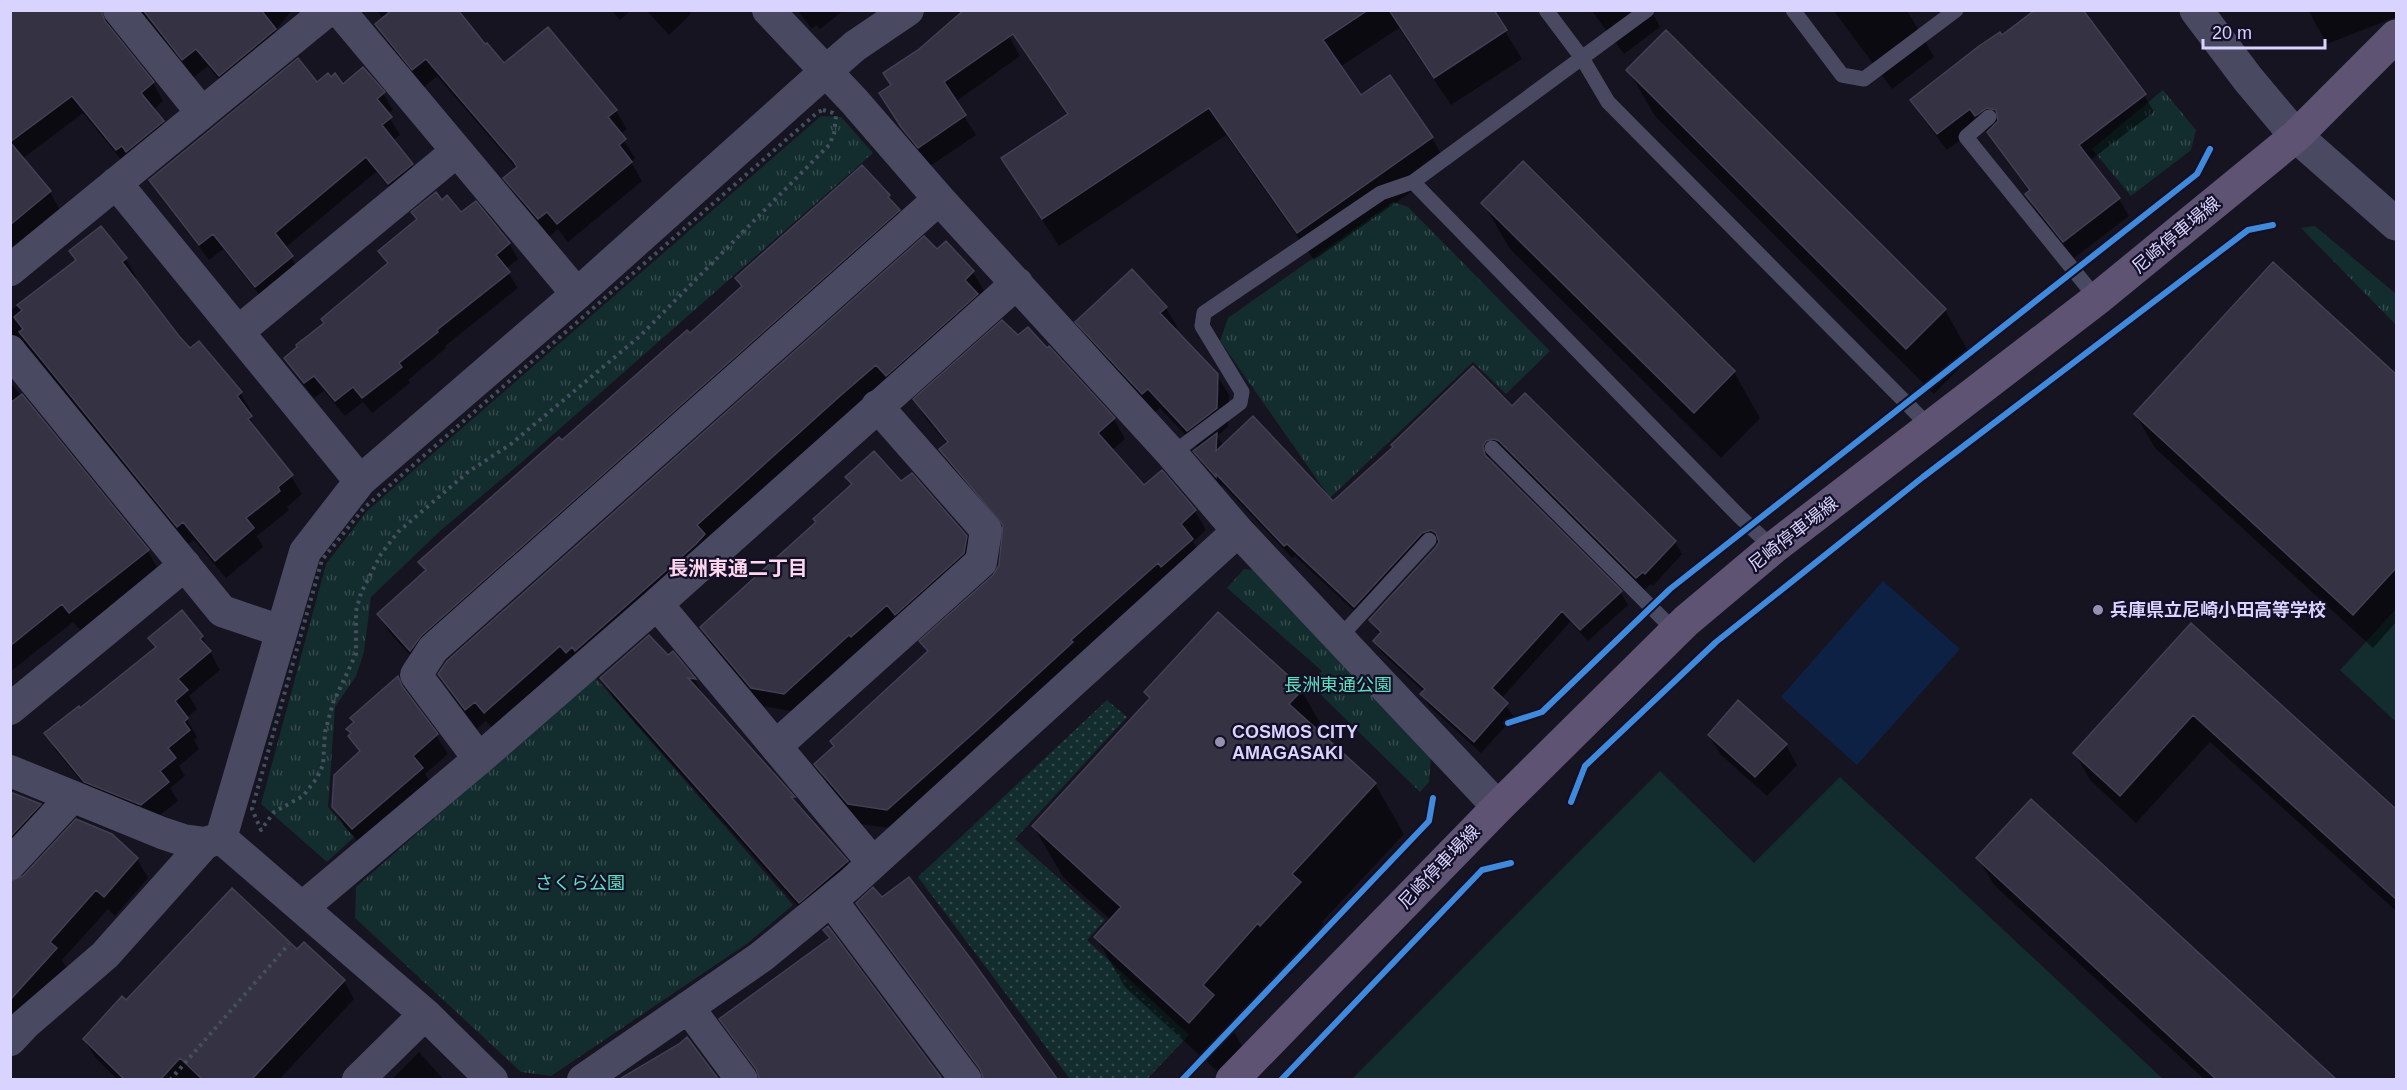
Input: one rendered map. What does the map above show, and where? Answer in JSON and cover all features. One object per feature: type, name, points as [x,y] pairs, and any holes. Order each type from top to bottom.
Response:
[{"type":"main road","name":"尼崎停車場線","points":[[1232,1080],[1498,807],[1676,631],[1773,548],[2097,299],[2296,136],[2397,36]]},
{"type":"street","points":[[119,10],[202,113]]},
{"type":"street","points":[[10,270],[328,10]]},
{"type":"street","points":[[339,10],[577,294]]},
{"type":"street","points":[[768,10],[854,101],[939,199],[1172,454],[1239,531],[1498,807]]},
{"type":"street","points":[[10,1040],[25,1024],[105,955],[213,841],[305,552],[360,482],[577,294],[855,46],[908,10]]},
{"type":"street","points":[[2196,10],[2248,79],[2296,136],[2397,224]]},
{"type":"street","points":[[238,332],[457,151]]},
{"type":"street","points":[[116,183],[360,482]]},
{"type":"street","points":[[479,759],[416,675],[433,649],[939,199]]},
{"type":"street","points":[[308,912],[1017,283]]},
{"type":"street","points":[[10,351],[222,611],[281,631]]},
{"type":"street","points":[[776,746],[981,562],[986,530],[877,406]]},
{"type":"street","points":[[583,1080],[621,1069],[688,1007],[761,957],[831,900],[1239,531]]},
{"type":"street","points":[[10,709],[185,565]]},
{"type":"street","points":[[657,604],[873,863]]},
{"type":"street","points":[[10,771],[162,833],[183,840],[213,841],[308,912],[426,1014],[492,1080]]},
{"type":"street","points":[[10,864],[72,797]]},
{"type":"street","points":[[831,900],[966,1080]]},
{"type":"street","points":[[688,1007],[742,1080]]},
{"type":"street","points":[[358,1080],[426,1014]]},
{"type":"lane","points":[[1546,10],[1582,58],[1608,102],[1930,427]]},
{"type":"lane","points":[[1172,454],[1240,402],[1242,392],[1202,326],[1204,313],[1381,193],[1413,182],[1647,10]]},
{"type":"lane","points":[[1793,10],[1842,75],[1864,79],[1956,10]]},
{"type":"lane","points":[[1989,117],[1966,137],[2097,299]]},
{"type":"lane","points":[[1413,182],[1773,548]]},
{"type":"lane","points":[[1492,448],[1676,631]]},
{"type":"lane","points":[[1339,638],[1429,540]]},
{"type":"path","points":[[828,110],[836,116],[834,134],[829,145],[640,336],[511,444],[468,472],[398,532],[381,554],[356,611],[356,654],[333,704],[325,732],[323,765],[317,778],[303,796],[274,812],[261,830],[252,809],[322,560],[340,537],[364,508],[818,112],[828,110]]},
{"type":"path","points":[[170,1080],[308,912]]},
{"type":"green space","points":[[2163,90],[2196,130],[2191,150],[2131,196],[2092,149]]},
{"type":"green space","points":[[821,116],[841,117],[873,153],[523,461],[440,531],[371,597],[364,652],[356,676],[335,707],[328,807],[354,837],[327,862],[261,804],[326,564],[367,511]]},
{"type":"green space","points":[[1393,202],[1408,207],[1550,351],[1506,394],[1473,362],[1330,498],[1220,341],[1228,318]]},
{"type":"green space","points":[[2315,226],[2396,294],[2396,325],[2301,228]]},
{"type":"green space","name":"長洲東通公園","points":[[1244,569],[1254,570],[1431,756],[1429,782],[1420,792],[1310,684],[1322,671],[1227,588]]},
{"type":"green space","points":[[2396,609],[2396,722],[2340,670]]},
{"type":"green space","name":"さくら公園","points":[[595,677],[793,905],[748,943],[551,1076],[521,1072],[355,918],[356,887]]},
{"type":"green space","points":[[1107,700],[1127,717],[1015,839],[1105,920],[1087,940],[1189,1035],[1147,1079],[1070,1079],[918,877]]},
{"type":"green space","points":[[1660,771],[1754,863],[1840,777],[2163,1079],[1352,1079]]},
{"type":"water","points":[[1883,581],[1960,649],[1857,765],[1781,697]]},
{"type":"building","points":[[10,10],[101,10],[105,21],[154,82],[141,93],[164,121],[126,152],[122,146],[116,150],[72,96],[10,142]]},
{"type":"building","points":[[143,10],[261,10],[276,29],[219,76],[196,49],[182,60]]},
{"type":"building","points":[[392,10],[458,10],[485,44],[487,43],[504,63],[548,27],[617,110],[608,117],[626,139],[619,145],[632,162],[557,224],[547,212],[538,219],[503,178],[517,167],[514,162],[426,59],[412,70],[375,24]]},
{"type":"building","points":[[964,10],[1368,10],[1323,40],[1361,95],[1390,75],[1433,137],[1297,233],[1209,108],[1042,219],[1001,158],[1068,114],[1013,34],[944,82],[966,115],[918,148],[879,93],[891,85],[883,73],[918,50]]},
{"type":"building","points":[[1389,10],[1494,10],[1507,30],[1434,78]]},
{"type":"building","points":[[2035,10],[2083,10],[2146,94],[2079,145],[2120,198],[2063,242],[2025,194],[2030,190],[1987,132],[1998,121],[1996,110],[1987,108],[1975,116],[1970,109],[1937,134],[1910,100],[1979,46],[2000,32],[2002,35]]},
{"type":"building","points":[[1666,30],[1946,309],[1906,349],[1626,70]]},
{"type":"building","points":[[298,58],[317,82],[328,73],[331,77],[335,73],[343,84],[363,67],[385,92],[377,99],[392,117],[382,125],[413,164],[388,184],[366,157],[275,233],[293,256],[255,287],[213,234],[199,245],[149,180]]},
{"type":"building","points":[[10,142],[51,191],[10,225]]},
{"type":"building","points":[[1523,161],[1735,371],[1694,413],[1481,203]]},
{"type":"building","points":[[862,165],[890,195],[888,197],[900,210],[421,636],[410,651],[377,614],[426,570],[418,562],[559,437],[562,440],[687,330],[690,333],[742,286],[735,278]]},
{"type":"building","points":[[436,192],[442,200],[447,195],[461,212],[476,201],[510,243],[496,255],[510,272],[437,330],[438,332],[399,363],[402,367],[362,398],[353,387],[335,401],[314,376],[304,383],[284,358],[297,347],[296,345],[324,323],[321,319],[388,263],[378,251],[417,219],[411,212]]},
{"type":"building","points":[[101,226],[127,258],[122,262],[179,336],[190,348],[199,341],[242,392],[237,396],[252,416],[248,419],[293,475],[278,487],[280,491],[246,518],[254,528],[215,561],[183,522],[177,527],[19,332],[23,329],[14,317],[22,310],[17,305],[76,260],[69,251]]},
{"type":"building","points":[[924,236],[937,249],[946,241],[974,271],[965,280],[978,294],[886,376],[876,365],[840,396],[697,525],[705,534],[696,544],[575,651],[572,647],[566,653],[560,646],[484,713],[475,702],[465,710],[438,674],[447,661]]},
{"type":"building","points":[[2273,262],[2397,375],[2397,567],[2353,615],[2134,414]]},
{"type":"building","points":[[1132,269],[1167,307],[1160,313],[1218,374],[1217,408],[1187,431],[1148,389],[1142,394],[1075,322]]},
{"type":"building","points":[[1002,320],[1018,335],[1028,327],[1047,348],[1049,346],[1115,418],[1098,433],[1144,485],[1162,470],[1196,510],[1181,524],[1193,539],[1161,567],[1158,563],[1071,640],[1073,642],[887,810],[848,804],[814,764],[834,746],[830,741],[928,651],[919,641],[993,575],[999,565],[1003,525],[939,449],[948,442],[913,399]]},
{"type":"building","points":[[1473,366],[1512,406],[1525,393],[1676,541],[1645,574],[1643,572],[1636,578],[1499,441],[1494,439],[1486,441],[1483,446],[1485,455],[1622,591],[1580,630],[1562,611],[1492,688],[1508,703],[1474,742],[1420,694],[1425,689],[1373,641],[1381,632],[1369,620],[1436,547],[1439,542],[1436,533],[1431,530],[1422,533],[1354,607],[1287,544],[1284,546],[1193,451],[1217,433],[1216,451],[1253,416],[1333,501],[1393,447],[1391,445]]},
{"type":"building","points":[[22,394],[149,550],[69,613],[62,604],[10,646],[10,403]]},
{"type":"building","points":[[874,451],[901,481],[912,473],[967,536],[964,553],[895,615],[887,605],[851,637],[849,635],[784,694],[751,688],[700,627],[816,522],[813,519],[852,484],[845,477]]},
{"type":"building","points":[[182,610],[203,636],[200,639],[211,651],[178,679],[188,690],[175,701],[188,718],[184,722],[190,730],[168,748],[176,758],[160,771],[169,782],[141,805],[84,782],[44,733],[79,706],[80,708],[156,647],[148,638]]},
{"type":"building","name":"COSMOS CITY AMAGASAKI","points":[[1218,612],[1303,689],[1289,704],[1376,783],[1292,874],[1301,882],[1260,926],[1258,923],[1203,985],[1214,995],[1189,1023],[1094,937],[1121,907],[1032,826],[1150,698],[1144,692]]},
{"type":"building","points":[[2191,623],[2397,810],[2397,900],[2193,715],[2120,796],[2073,753]]},
{"type":"building","points":[[649,635],[668,655],[673,651],[696,679],[688,678],[795,797],[791,797],[848,861],[799,903],[600,678]]},
{"type":"building","points":[[398,676],[402,686],[438,734],[413,756],[423,768],[352,829],[332,807],[334,775],[360,751],[348,736],[351,733],[346,729],[354,722],[350,718]]},
{"type":"building","points":[[1738,700],[1787,744],[1755,777],[1708,735]]},
{"type":"building","points":[[10,792],[41,804],[10,837]]},
{"type":"building","points":[[2031,799],[2337,1080],[2217,1080],[1976,858]]},
{"type":"building","points":[[76,819],[112,834],[138,858],[104,897],[96,890],[50,942],[57,948],[10,1000],[10,881],[23,876]]},
{"type":"building","points":[[909,877],[1058,1080],[984,1080],[980,1069],[856,903],[873,887],[882,897]]},
{"type":"building","points":[[232,888],[297,949],[304,942],[345,980],[251,1080],[203,1080],[180,1058],[160,1080],[125,1080],[83,1039],[122,996],[126,1000]]},
{"type":"building","points":[[828,926],[943,1080],[760,1080],[756,1069],[719,1019],[830,938],[823,930]]},
{"type":"building","points":[[687,1037],[719,1080],[618,1080],[679,1044]]},
{"type":"cycle path","points":[[1508,723],[1542,712],[1670,589],[2197,174],[2210,149]]},
{"type":"cycle path","points":[[1571,802],[1585,766],[1716,642],[1923,477],[2248,230],[2273,225]]},
{"type":"cycle path","points":[[1182,1080],[1429,821],[1433,798]]},
{"type":"cycle path","points":[[1281,1080],[1482,870],[1511,863]]},
{"type":"place","name":"兵庫県立尼崎小田高等学校","points":[[2098,610]]},
{"type":"place","name":"COSMOS CITY AMAGASAKI","points":[[1220,742]]},
{"type":"district","name":"長洲東通二丁目","points":[[738,568]]}]
